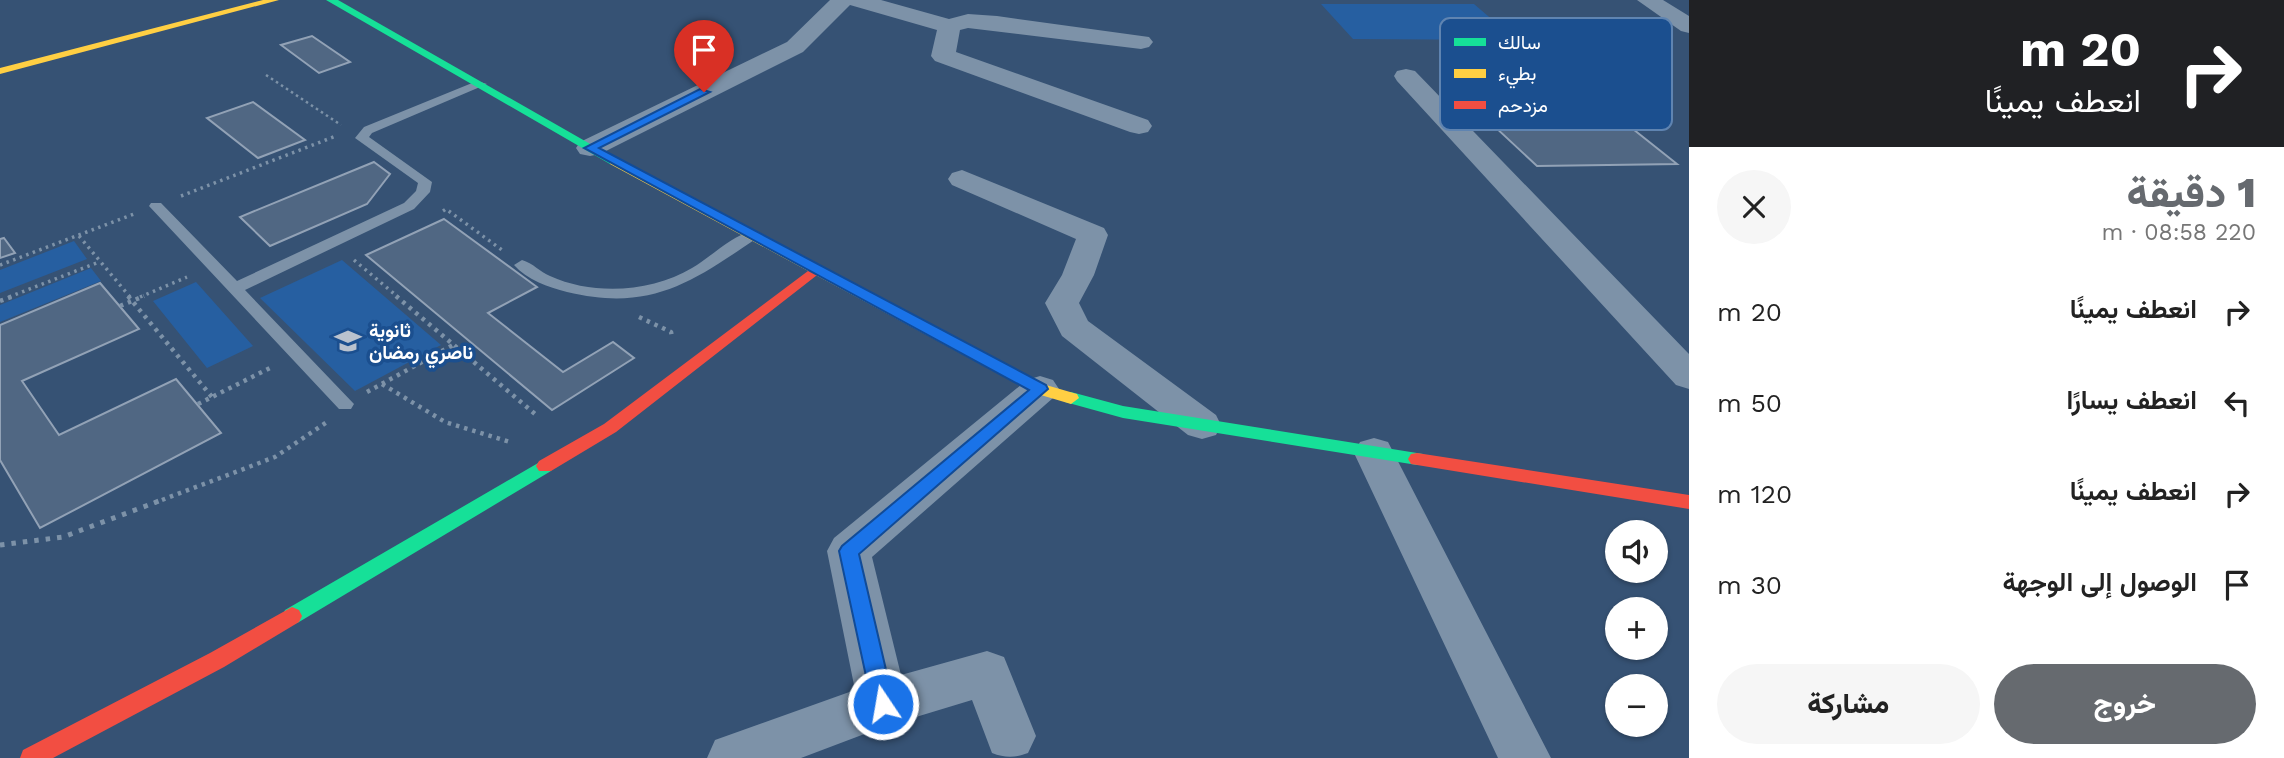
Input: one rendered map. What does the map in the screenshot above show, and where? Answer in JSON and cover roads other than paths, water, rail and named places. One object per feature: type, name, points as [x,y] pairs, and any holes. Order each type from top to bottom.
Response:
[{"type":"street","points":[[0,71],[274,0]]},
{"type":"street","points":[[331,0],[590,148],[1040,389],[1123,412],[1689,502]]},
{"type":"street","points":[[590,148],[795,47],[842,0]]},
{"type":"street","points":[[857,0],[949,26],[968,21],[996,23],[1141,43]]},
{"type":"street","points":[[1648,0],[1689,26]]},
{"type":"street","points":[[949,26],[943,56],[1139,126]]},
{"type":"street","points":[[1406,76],[1440,112]]},
{"type":"street","points":[[1457,130],[1689,376]]},
{"type":"street","points":[[962,179],[1093,235],[1078,275],[1062,303],[1073,328],[1202,425]]},
{"type":"street","points":[[31,758],[217,660],[610,428],[816,269]]},
{"type":"street","points":[[883,704],[849,551],[1040,389]]},
{"type":"street","points":[[1374,453],[1525,758]]},
{"type":"street","points":[[733,758],[883,704],[987,673],[1010,736]]},
{"type":"lane","points":[[234,289],[410,206],[420,198],[425,182],[361,138],[368,130],[481,84]]},
{"type":"lane","points":[[156,206],[345,404]]},
{"type":"lane","points":[[522,265],[545,280],[586,290],[617,292],[658,289],[701,268],[752,235]]},
{"type":"place","name":"ثانوية ناصري رمضان","points":[[348,341]]}]
